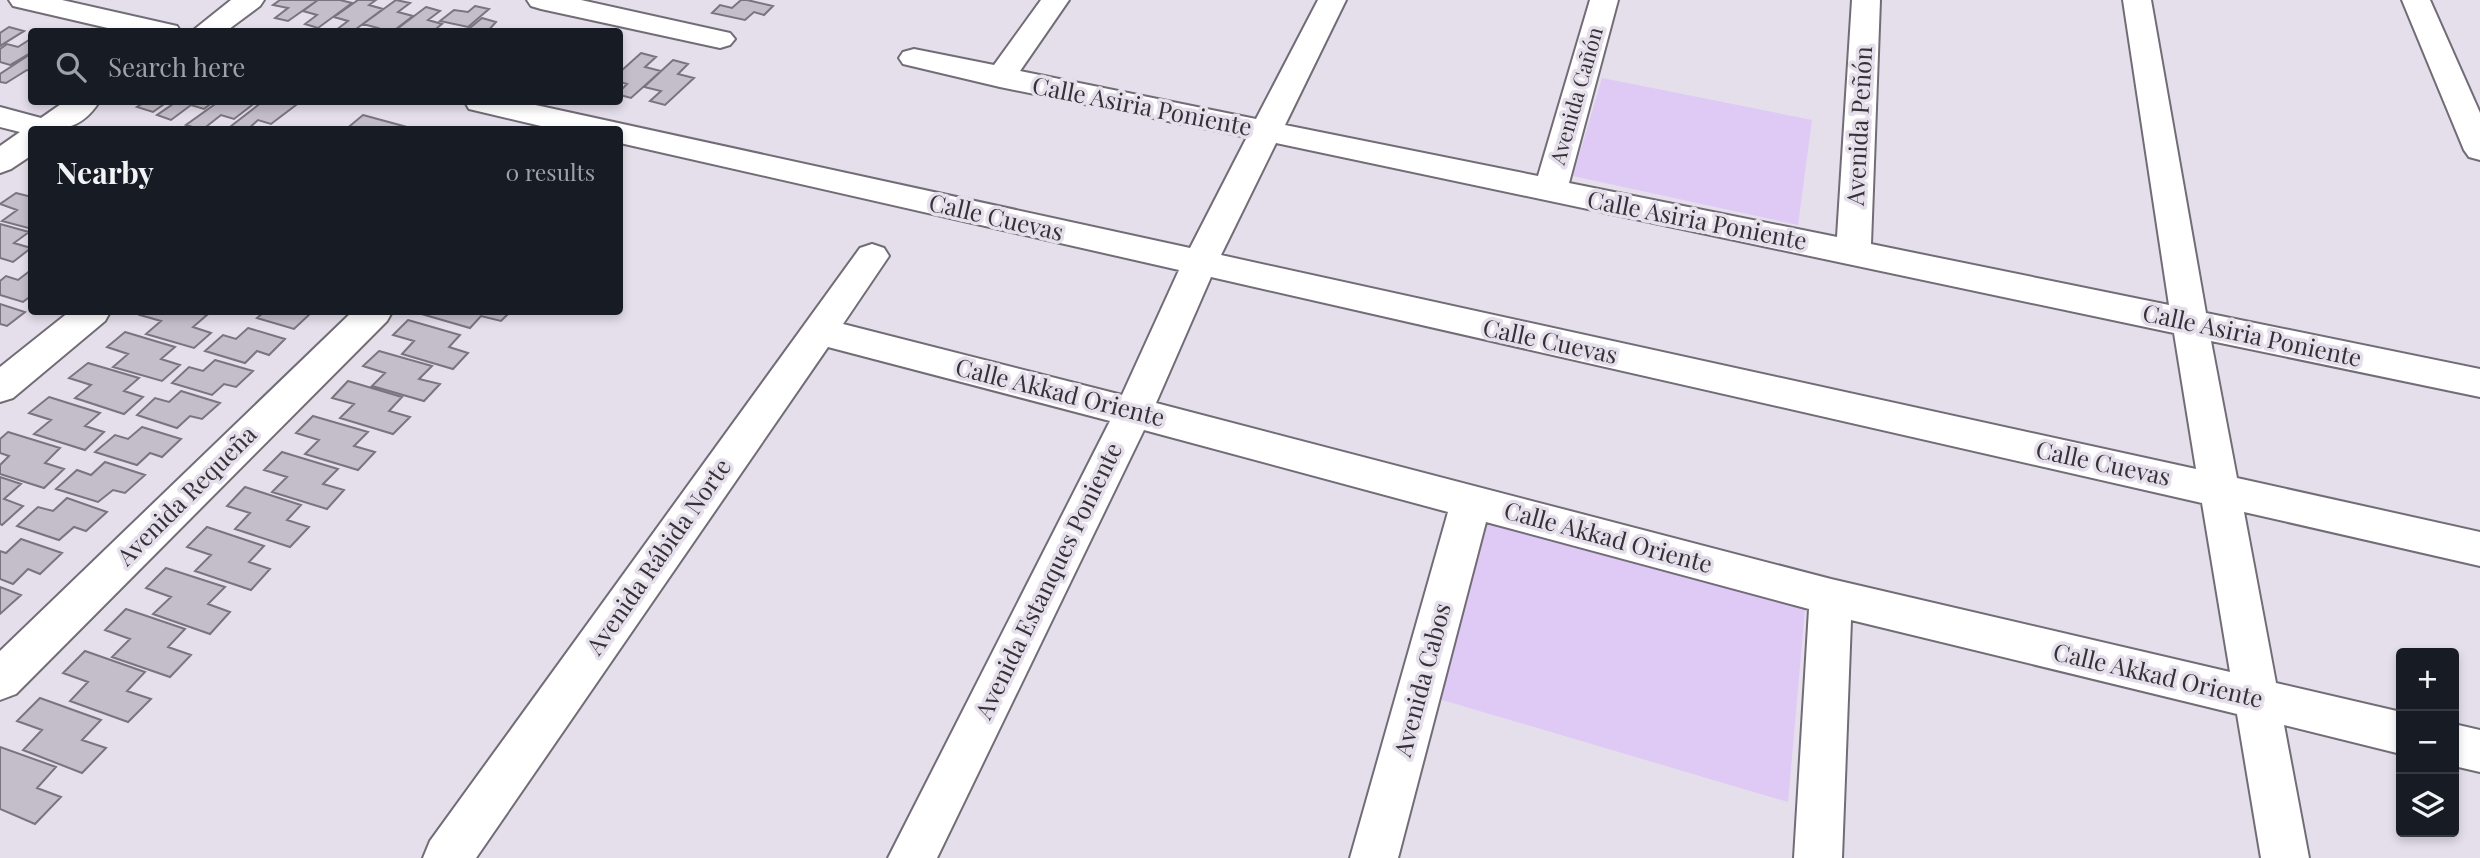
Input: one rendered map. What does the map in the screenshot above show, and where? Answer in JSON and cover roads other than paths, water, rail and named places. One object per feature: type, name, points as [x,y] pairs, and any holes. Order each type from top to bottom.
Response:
[{"type":"street","points":[[23,0],[150,28]]},
{"type":"street","points":[[168,28],[204,0]]},
{"type":"street","points":[[211,28],[250,0]]},
{"type":"street","points":[[541,0],[720,39]]},
{"type":"street","points":[[652,24],[677,0]]},
{"type":"street","points":[[1000,78],[1055,0]]},
{"type":"street","name":"Avenida Estanques Poniente","points":[[912,858],[1133,412],[1199,264],[1332,0]]},
{"type":"street","name":"Avenida Cañón","points":[[1550,191],[1604,0]]},
{"type":"street","name":"Avenida Peñón","points":[[1853,252],[1866,0]]},
{"type":"street","points":[[2137,0],[2190,323],[2286,858]]},
{"type":"street","points":[[2416,0],[2480,150]]},
{"type":"street","name":"Calle Asiria Poniente","points":[[914,58],[1000,78],[2480,383]]},
{"type":"street","points":[[50,126],[80,105]]},
{"type":"street","points":[[493,105],[587,126]]},
{"type":"street","points":[[0,117],[34,126]]},
{"type":"street","name":"Calle Cuevas","points":[[623,134],[2480,549]]},
{"type":"street","points":[[0,162],[28,142]]},
{"type":"street","name":"Avenida Rábida Norte","points":[[447,858],[872,256]]},
{"type":"street","points":[[0,388],[88,315]]},
{"type":"street","name":"Avenida Requeña","points":[[0,680],[371,315]]},
{"type":"street","name":"Calle Akkad Oriente","points":[[818,331],[1831,597],[2396,732]]},
{"type":"street","name":"Avenida Cabos","points":[[1374,858],[1471,502]]},
{"type":"street","points":[[1818,858],[1831,597]]},
{"type":"street","points":[[2459,746],[2480,751]]}]
